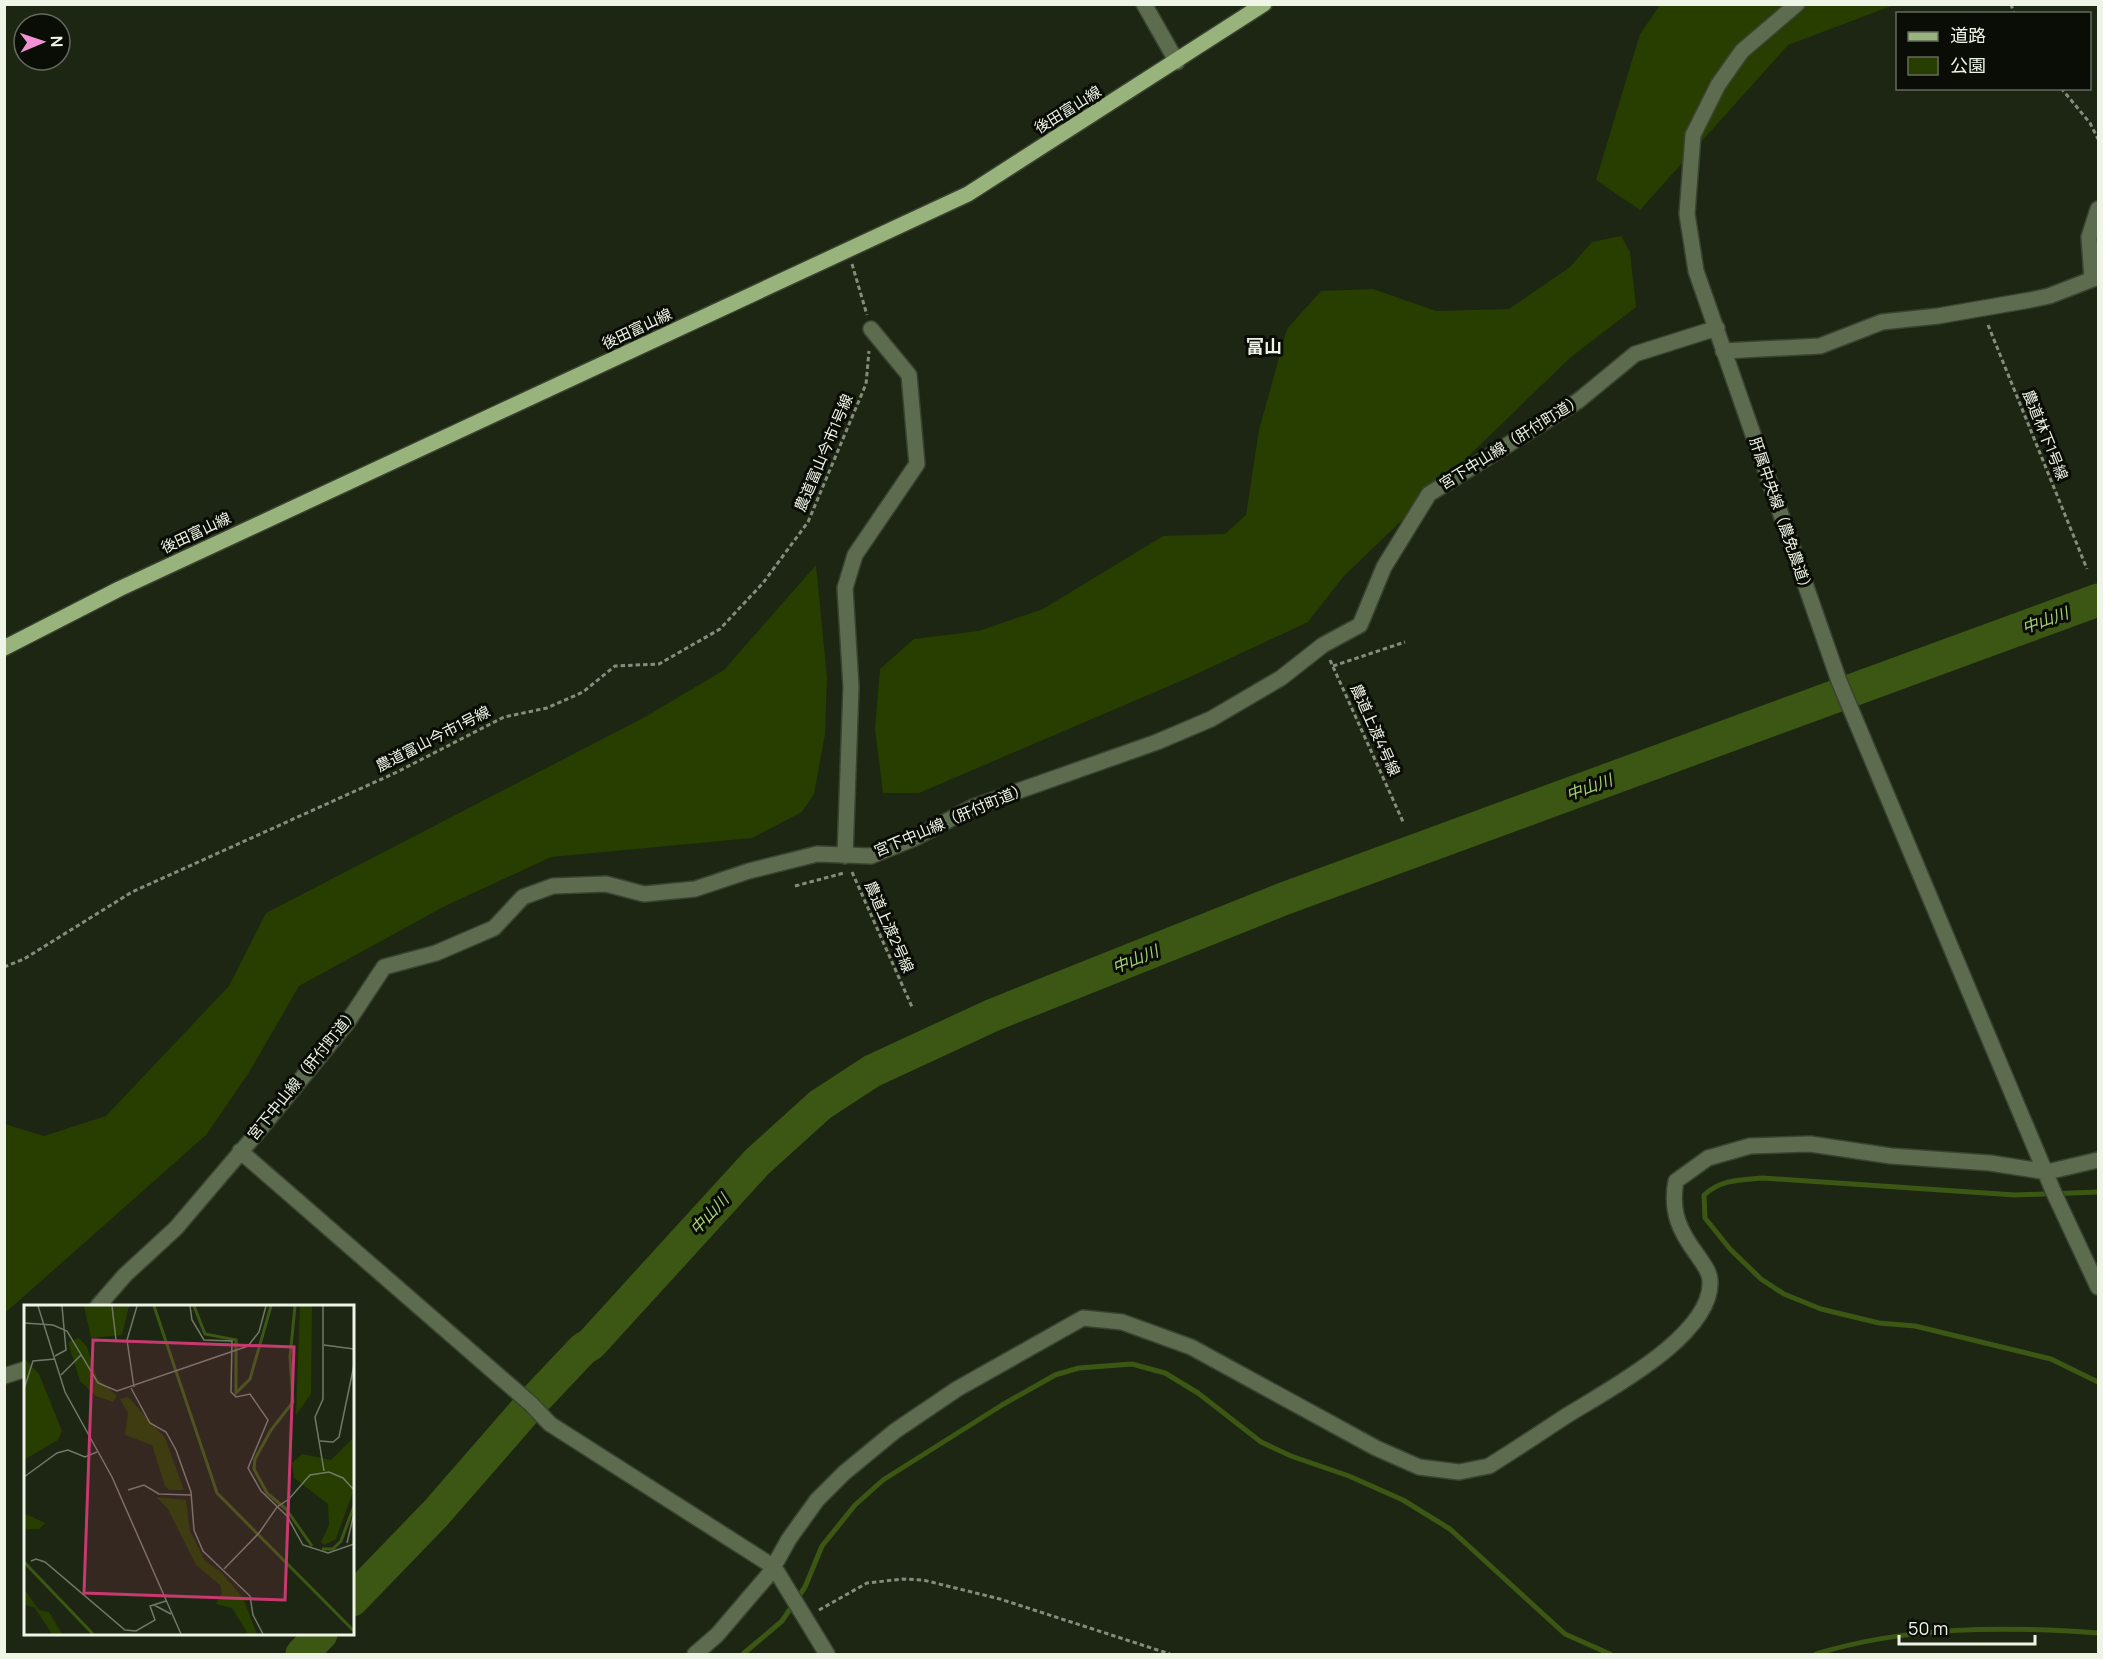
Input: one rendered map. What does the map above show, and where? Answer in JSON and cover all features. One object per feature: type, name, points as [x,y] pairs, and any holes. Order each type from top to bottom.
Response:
[{"type":"main road","name":"後田富山線","points":[[4,648],[119,589],[968,194],[1177,62],[1264,4]]},
{"type":"street","points":[[1144,4],[1177,62]]},
{"type":"street","points":[[1717,328],[1696,271],[1687,214],[1693,135],[1718,85],[1742,51],[1797,4]]},
{"type":"street","points":[[1724,351],[1820,346],[1882,322],[1982,309],[2049,296],[2095,278],[2090,237],[2098,209]]},
{"type":"street","name":"肝属中央線（農免農道）","points":[[1717,328],[1839,681],[2054,1193],[2098,1287]]},
{"type":"street","name":"宮下中山線（肝付町道）","points":[[99,1305],[125,1275],[176,1228],[347,1023],[384,967],[436,953],[494,928],[523,897],[553,886],[606,884],[644,894],[695,889],[749,871],[817,854],[848,863],[915,838],[973,807],[1157,742],[1210,719],[1281,678],[1323,645],[1360,626],[1384,567],[1429,494],[1578,401],[1635,354],[1717,328]]},
{"type":"street","points":[[848,863],[851,687],[844,588],[855,555],[917,464],[909,375],[871,329]]},
{"type":"street","points":[[695,1654],[717,1635],[774,1567],[789,1539],[817,1500],[895,1431],[957,1389],[1083,1318],[1122,1322],[1191,1347],[1376,1448],[1419,1467],[1459,1472],[1489,1466],[1652,1363],[1676,1342],[1701,1313],[1710,1292],[1708,1270],[1685,1239],[1674,1214],[1672,1199],[1676,1181],[1692,1167],[1708,1158],[1750,1146],[1810,1144],[1890,1156],[1990,1163],[2047,1172],[2098,1160]]},
{"type":"street","points":[[240,1151],[531,1404],[550,1424],[774,1567],[827,1654]]},
{"type":"street","points":[[4,1376],[24,1370]]},
{"type":"path","points":[[2063,90],[2090,123],[2098,139]]},
{"type":"path","name":"農道富山今市1号線","points":[[4,967],[24,959],[132,892],[396,772],[504,717],[547,708],[584,692],[615,666],[659,664],[720,628],[763,583],[808,522],[866,384],[871,329],[849,251]]},
{"type":"path","name":"農道林下1号線","points":[[1982,309],[2086,569]]},
{"type":"path","points":[[1333,666],[1405,642]]},
{"type":"path","name":"農道上渡4号線","points":[[1323,645],[1404,824]]},
{"type":"path","points":[[795,886],[848,863]]},
{"type":"path","name":"農道上渡2号線","points":[[848,863],[912,1007]]},
{"type":"path","points":[[805,1619],[867,1583],[903,1579],[922,1580],[1000,1599],[1170,1654]]},
{"type":"green space","points":[[1660,5],[1894,5],[1788,45],[1640,210],[1596,180],[1640,34]]},
{"type":"green space","points":[[1621,236],[1630,252],[1636,307],[1571,357],[1343,577],[1308,622],[1190,677],[919,793],[883,793],[875,729],[880,669],[914,639],[979,631],[1043,609],[1163,536],[1225,534],[1246,515],[1259,430],[1287,329],[1321,291],[1373,289],[1436,311],[1509,309],[1570,267],[1592,242]]},
{"type":"green space","points":[[816,565],[827,678],[825,734],[814,794],[802,812],[752,838],[551,857],[445,906],[299,986],[248,1074],[206,1135],[5,1313],[5,1124],[44,1136],[106,1116],[229,986],[266,913],[645,717],[724,670]]},
{"type":"waterway","name":"中山川","points":[[354,1598],[436,1513],[531,1404],[583,1349],[591,1344],[757,1162],[820,1105],[872,1071],[993,1015],[1283,899],[2098,600]]},
{"type":"waterway","points":[[2098,1192],[2015,1195],[1763,1178],[1725,1183],[1704,1195],[1705,1218],[1730,1249],[1761,1279],[1784,1294],[1821,1309],[1879,1323],[1915,1326],[2051,1359],[2098,1382]]},
{"type":"waterway","points":[[743,1654],[782,1621],[805,1587],[822,1546],[855,1505],[883,1480],[1002,1405],[1055,1375],[1079,1368],[1132,1364],[1165,1373],[1198,1393],[1261,1442],[1403,1500],[1450,1529],[1565,1634],[1610,1654]]},
{"type":"waterway","points":[[1816,1654],[1885,1638],[1956,1630],[2027,1629],[2098,1633]]},
{"type":"waterway","name":"中山川","points":[[302,1654],[320,1635]]},
{"type":"district","name":"富山","points":[[1264,347]]}]
